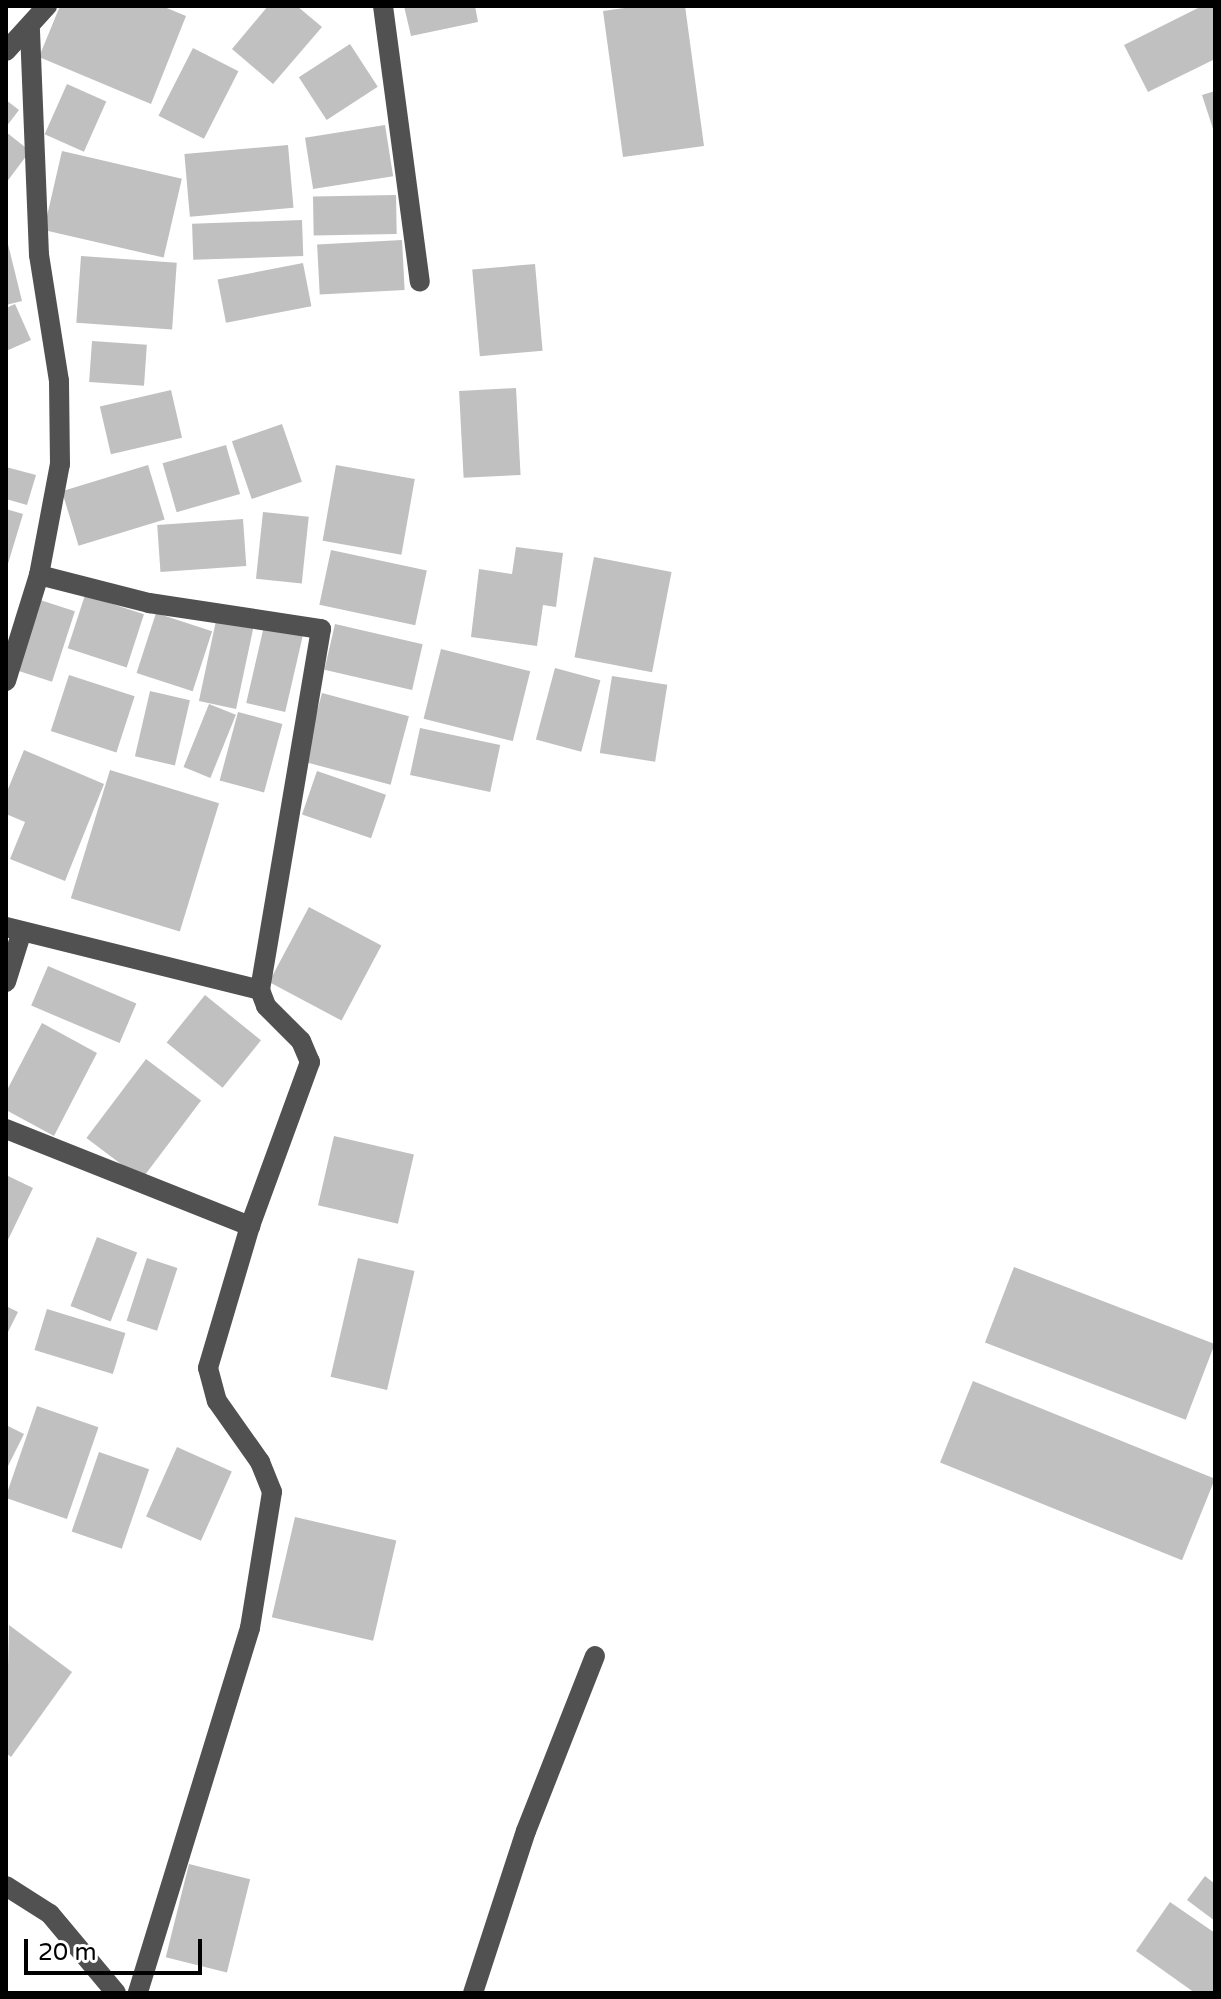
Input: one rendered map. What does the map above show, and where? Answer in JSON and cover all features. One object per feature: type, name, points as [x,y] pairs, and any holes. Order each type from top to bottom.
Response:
[{"type":"street","points":[[6,51],[30,30],[47,6]]},
{"type":"street","points":[[383,6],[420,282]]},
{"type":"street","points":[[6,681],[39,575],[60,464],[59,381],[39,255],[30,30]]},
{"type":"street","points":[[39,575],[149,603],[321,629],[260,990],[266,1006],[301,1041],[310,1062],[250,1226],[208,1368],[217,1401],[260,1462],[272,1492],[250,1628],[138,1993]]},
{"type":"street","points":[[6,982],[14,929],[260,990]]},
{"type":"street","points":[[6,1129],[250,1226]]},
{"type":"street","points":[[473,1993],[526,1831],[595,1656]]},
{"type":"street","points":[[6,1886],[50,1914],[116,1993]]},
{"type":"building","points":[[60,6],[162,6],[186,16],[151,104],[39,57]]},
{"type":"building","points":[[268,6],[297,6],[322,27],[273,84],[232,49]]},
{"type":"building","points":[[404,6],[475,6],[478,22],[411,36]]},
{"type":"building","points":[[639,6],[685,6],[704,146],[623,157],[603,11]]},
{"type":"building","points":[[1202,6],[1215,6],[1215,59],[1148,92],[1124,45]]},
{"type":"building","points":[[350,44],[378,87],[327,120],[299,77]]},
{"type":"building","points":[[193,48],[238,71],[204,139],[158,116]]},
{"type":"building","points":[[67,84],[106,101],[84,152],[45,134]]},
{"type":"building","points":[[1215,91],[1215,132],[1214,132],[1202,95]]},
{"type":"building","points":[[6,100],[19,110],[6,127]]},
{"type":"building","points":[[385,125],[393,176],[313,189],[305,138]]},
{"type":"building","points":[[6,132],[30,151],[6,183]]},
{"type":"building","points":[[288,145],[293,208],[190,217],[184,154]]},
{"type":"building","points":[[62,151],[182,179],[164,258],[44,230]]},
{"type":"building","points":[[396,195],[397,234],[314,235],[313,196]]},
{"type":"building","points":[[302,220],[303,256],[193,260],[192,224]]},
{"type":"building","points":[[6,236],[22,301],[6,305]]},
{"type":"building","points":[[402,240],[405,290],[320,294],[317,244]]},
{"type":"building","points":[[81,256],[177,263],[172,330],[76,323]]},
{"type":"building","points":[[303,263],[311,306],[226,323],[218,280]]},
{"type":"building","points":[[535,264],[543,351],[480,356],[472,269]]},
{"type":"building","points":[[15,304],[31,340],[6,351],[6,308]]},
{"type":"building","points":[[92,341],[147,345],[144,386],[89,382]]},
{"type":"building","points":[[516,388],[521,475],[464,478],[459,391]]},
{"type":"building","points":[[171,390],[182,438],[111,454],[100,406]]},
{"type":"building","points":[[282,424],[302,482],[252,499],[232,441]]},
{"type":"building","points":[[226,445],[240,494],[177,512],[163,463]]},
{"type":"building","points":[[148,465],[165,520],[79,546],[62,491]]},
{"type":"building","points":[[336,465],[415,479],[401,555],[323,541]]},
{"type":"building","points":[[6,467],[36,475],[27,505],[6,499]]},
{"type":"building","points":[[6,509],[23,514],[7,567],[6,567]]},
{"type":"building","points":[[263,512],[309,517],[302,583],[256,579]]},
{"type":"building","points":[[243,519],[246,566],[160,572],[157,525]]},
{"type":"building","points":[[516,547],[563,553],[556,607],[543,605],[537,646],[471,637],[479,569],[512,574]]},
{"type":"building","points":[[331,550],[427,570],[415,625],[319,605]]},
{"type":"building","points":[[594,557],[672,572],[652,672],[575,657]]},
{"type":"building","points":[[85,595],[144,614],[127,667],[68,648]]},
{"type":"building","points":[[34,598],[75,611],[52,682],[11,668]]},
{"type":"building","points":[[156,613],[212,631],[193,691],[137,673]]},
{"type":"building","points":[[217,616],[254,624],[236,709],[199,701]]},
{"type":"building","points":[[335,624],[423,644],[412,690],[324,670]]},
{"type":"building","points":[[264,626],[303,635],[285,712],[246,703]]},
{"type":"building","points":[[441,649],[530,671],[513,741],[424,719]]},
{"type":"building","points":[[555,668],[600,680],[581,752],[536,739]]},
{"type":"building","points":[[69,675],[135,696],[116,752],[51,731]]},
{"type":"building","points":[[612,676],[667,685],[655,762],[600,753]]},
{"type":"building","points":[[150,691],[190,700],[175,766],[135,756]]},
{"type":"building","points":[[322,693],[409,716],[391,785],[304,762]]},
{"type":"building","points":[[209,704],[236,715],[210,778],[184,767]]},
{"type":"building","points":[[238,712],[282,724],[264,792],[220,781]]},
{"type":"building","points":[[420,728],[500,745],[490,792],[410,775]]},
{"type":"building","points":[[24,750],[104,784],[65,881],[10,859],[25,822],[6,814],[6,794]]},
{"type":"building","points":[[110,770],[219,803],[180,931],[71,898]]},
{"type":"building","points":[[317,771],[386,795],[371,838],[302,814]]},
{"type":"building","points":[[309,907],[381,945],[341,1021],[269,982]]},
{"type":"building","points":[[48,966],[136,1004],[120,1043],[31,1006]]},
{"type":"building","points":[[205,995],[261,1040],[223,1088],[167,1042]]},
{"type":"building","points":[[42,1023],[97,1053],[54,1136],[6,1110],[6,1092]]},
{"type":"building","points":[[146,1059],[201,1101],[142,1180],[86,1138]]},
{"type":"building","points":[[334,1136],[414,1154],[398,1224],[318,1205]]},
{"type":"building","points":[[6,1175],[33,1188],[6,1244]]},
{"type":"building","points":[[97,1237],[137,1252],[111,1321],[70,1306]]},
{"type":"building","points":[[147,1258],[177,1268],[157,1331],[127,1321]]},
{"type":"building","points":[[358,1258],[415,1271],[387,1390],[331,1377]]},
{"type":"building","points":[[1014,1267],[1215,1344],[1186,1420],[985,1343]]},
{"type":"building","points":[[6,1306],[18,1312],[6,1336]]},
{"type":"building","points":[[47,1309],[125,1333],[113,1374],[34,1350]]},
{"type":"building","points":[[973,1381],[1215,1479],[1182,1560],[940,1463]]},
{"type":"building","points":[[37,1406],[98,1427],[67,1519],[6,1498]]},
{"type":"building","points":[[6,1425],[24,1434],[6,1470]]},
{"type":"building","points":[[177,1447],[232,1471],[201,1541],[146,1516]]},
{"type":"building","points":[[99,1452],[149,1469],[122,1549],[72,1531]]},
{"type":"building","points":[[295,1517],[396,1540],[373,1641],[272,1617]]},
{"type":"building","points":[[9,1625],[72,1672],[11,1757],[6,1753]]},
{"type":"building","points":[[189,1864],[250,1879],[227,1972],[166,1957]]},
{"type":"building","points":[[1205,1876],[1215,1884],[1215,1921],[1187,1900]]},
{"type":"building","points":[[1170,1902],[1215,1933],[1215,1993],[1195,1993],[1136,1951]]}]
